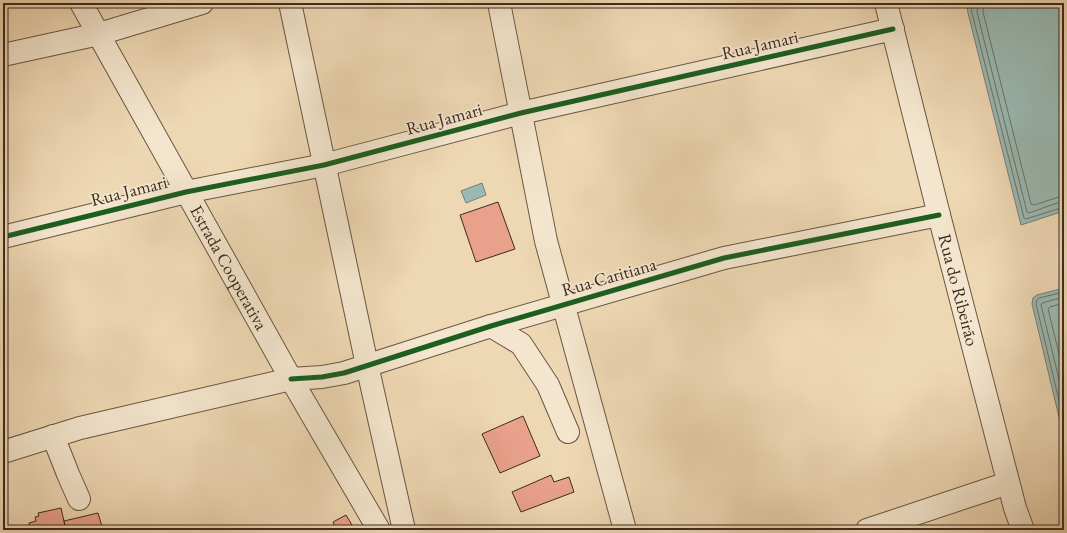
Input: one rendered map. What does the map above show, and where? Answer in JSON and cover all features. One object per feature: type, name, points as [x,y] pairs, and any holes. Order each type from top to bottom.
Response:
[{"type":"street","name":"Estrada Cooperativa","points":[[82,3],[291,379],[379,530]]},
{"type":"street","points":[[3,55],[99,34],[202,3]]},
{"type":"street","points":[[290,3],[367,365],[404,530]]},
{"type":"street","points":[[500,3],[546,240],[625,530]]},
{"type":"street","name":"Rua do Ribeirão","points":[[886,3],[1008,483],[1015,508],[1024,530]]},
{"type":"street","name":"Rua Jamari","points":[[3,236],[186,192],[324,165],[521,113],[893,29]]},
{"type":"street","name":"Rua Caritiana","points":[[3,452],[80,428],[291,379],[322,377],[344,373],[492,326],[724,258],[939,215]]},
{"type":"street","points":[[492,326],[521,344],[548,385],[568,432]]},
{"type":"street","points":[[53,436],[79,498]]},
{"type":"street","points":[[867,530],[1008,483]]},
{"type":"water","points":[[974,3],[1064,3],[1064,211],[1021,225],[968,13],[968,5]]},
{"type":"water","points":[[482,183],[486,195],[466,203],[461,191]]},
{"type":"water","points":[[1064,288],[1064,438],[1032,304],[1033,298],[1037,295]]},
{"type":"building","points":[[417,3],[429,3],[419,7]]},
{"type":"building","points":[[498,202],[515,249],[476,262],[460,215]]},
{"type":"building","points":[[523,416],[540,456],[500,473],[482,434]]},
{"type":"building","points":[[551,475],[554,482],[569,477],[574,492],[521,512],[512,492]]},
{"type":"building","points":[[61,508],[66,530],[30,530],[29,523],[36,521],[35,517],[39,516],[38,513]]},
{"type":"building","points":[[98,513],[103,530],[66,530],[64,521]]},
{"type":"building","points":[[346,515],[355,530],[334,530],[336,529],[333,522]]},
{"type":"cycle path","points":[[3,237],[186,192],[324,165],[521,113],[893,29]]},
{"type":"cycle path","points":[[291,379],[322,377],[344,373],[491,326],[724,258],[939,215]]}]
